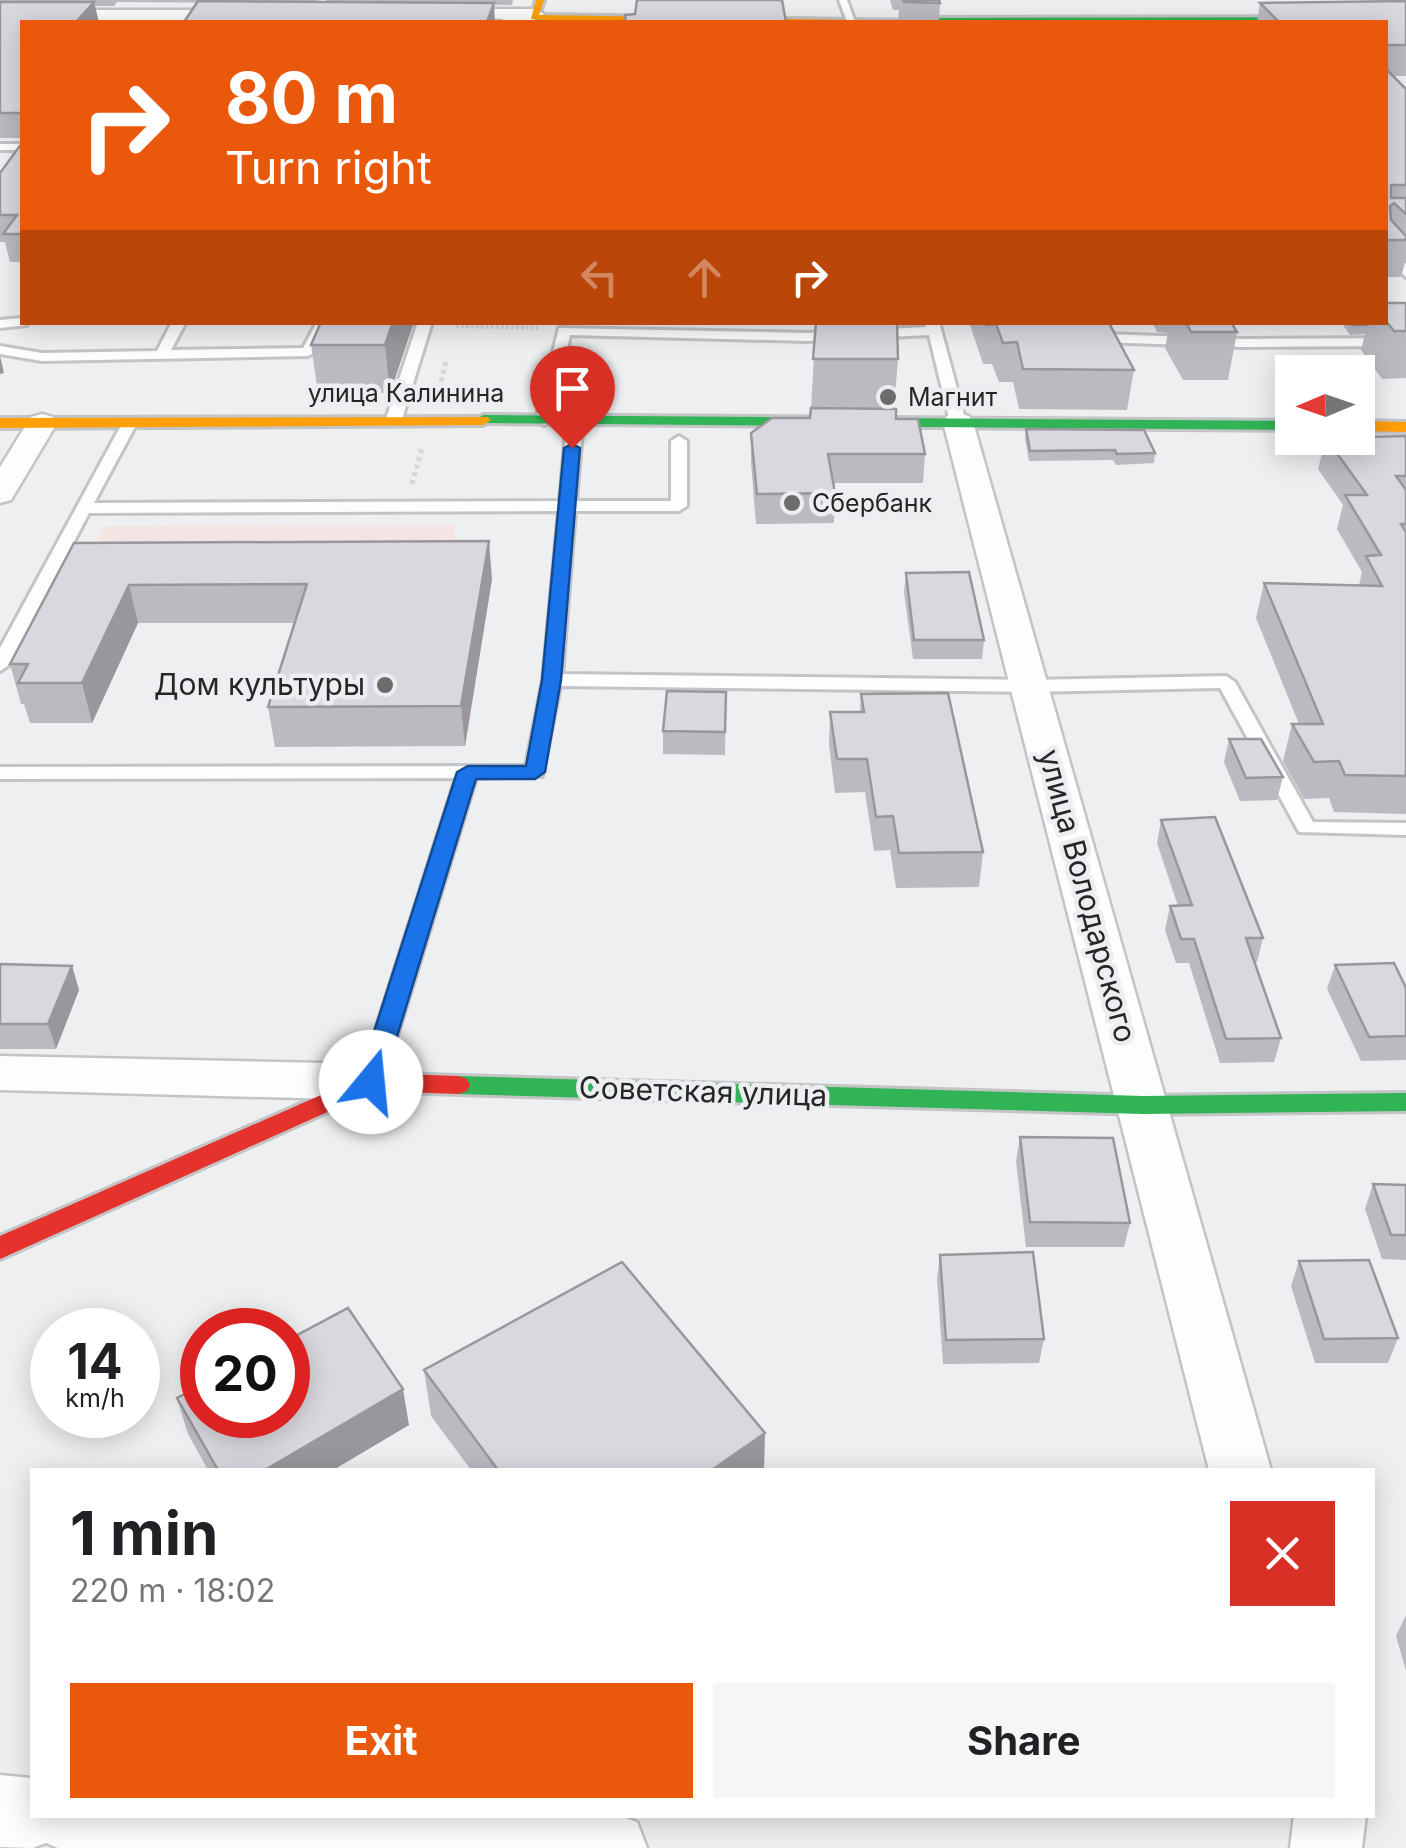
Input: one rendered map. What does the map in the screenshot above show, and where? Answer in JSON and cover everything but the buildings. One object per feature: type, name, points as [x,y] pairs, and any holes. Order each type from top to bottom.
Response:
[{"type":"street","points":[[404,14],[536,10],[585,20]]},
{"type":"street","points":[[658,20],[848,14],[1186,20]]},
{"type":"street","points":[[0,16],[346,15]]},
{"type":"street","name":"улица Калинина","points":[[0,423],[394,419],[1275,426]]},
{"type":"street","name":"улица Володарского","points":[[958,422],[1239,1468]]},
{"type":"street","points":[[0,494],[42,423]]},
{"type":"street","points":[[1375,426],[1406,427]]},
{"type":"street","name":"Советская улица","points":[[0,1073],[1143,1104],[1406,1102]]},
{"type":"street","points":[[0,1248],[371,1082]]},
{"type":"street","points":[[0,1811],[30,1813]]},
{"type":"street","points":[[92,1818],[276,1838],[612,1848]]},
{"type":"street","points":[[1326,1848],[1330,1818]]},
{"type":"lane","points":[[508,20],[536,10]]},
{"type":"lane","points":[[1388,250],[1406,273]]},
{"type":"lane","points":[[163,353],[178,325]]},
{"type":"lane","points":[[0,350],[42,357],[308,352],[322,325]]},
{"type":"lane","points":[[394,419],[424,325]]},
{"type":"lane","points":[[1095,325],[1101,338],[1242,344],[1406,342]]},
{"type":"lane","points":[[1232,325],[1242,344]]},
{"type":"lane","points":[[544,420],[564,331],[808,337],[933,327]]},
{"type":"lane","name":"улица Володарского","points":[[933,327],[958,422]]},
{"type":"lane","points":[[0,773],[535,772],[552,680],[574,420]]},
{"type":"lane","points":[[0,665],[129,423]]},
{"type":"lane","points":[[87,508],[679,506],[679,440]]},
{"type":"lane","points":[[552,680],[1030,686],[1226,682],[1306,828],[1406,829]]},
{"type":"lane","points":[[371,1082],[468,772]]},
{"type":"path","points":[[456,326],[564,331]]},
{"type":"path","points":[[406,506],[424,443]]},
{"type":"shaded area","points":[[456,525],[450,560],[85,561],[105,526]]},
{"type":"traffic: fast","points":[[1388,20],[1406,20]]},
{"type":"traffic: fast","points":[[483,420],[1275,426]]},
{"type":"traffic: fast","points":[[458,1085],[1143,1105],[1406,1102]]},
{"type":"traffic: slow","points":[[540,0],[534,17],[580,20]]},
{"type":"traffic: slow","points":[[0,423],[483,420]]},
{"type":"traffic: slow","points":[[1375,426],[1406,427]]},
{"type":"traffic: jam","points":[[0,1248],[371,1082],[458,1085]]},
{"type":"place","name":"Магнит","points":[[888,397]]},
{"type":"place","name":"Сбербанк","points":[[792,503]]},
{"type":"place","name":"Дом культуры","points":[[385,685]]},
{"type":"route","points":[[371,1082],[468,772],[535,772],[552,680],[572,448]]}]
